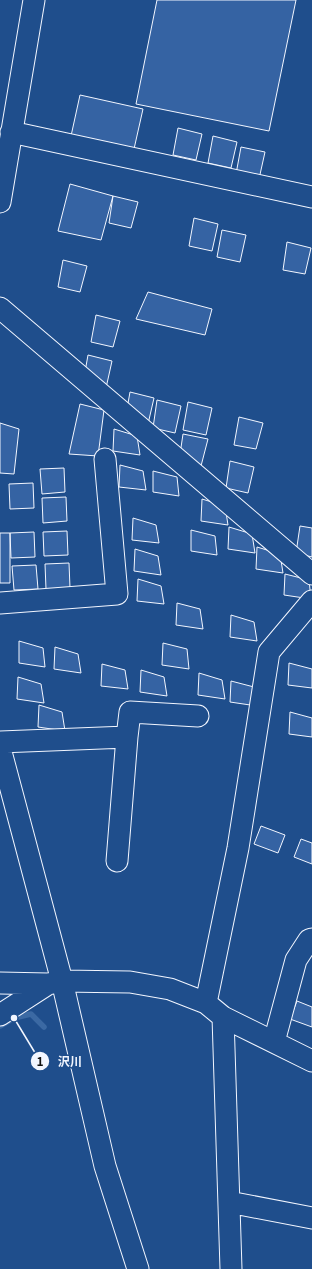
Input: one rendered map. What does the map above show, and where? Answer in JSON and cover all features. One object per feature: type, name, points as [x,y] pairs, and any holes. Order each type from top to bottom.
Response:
[{"type":"street","points":[[0,202],[34,0]]},
{"type":"street","points":[[11,132],[312,197]]},
{"type":"street","points":[[0,308],[312,574]]},
{"type":"street","points":[[0,603],[117,594],[104,459]]},
{"type":"street","points":[[206,1003],[238,848],[269,652],[312,601]]},
{"type":"street","points":[[117,861],[130,712],[198,716]]},
{"type":"street","points":[[0,742],[127,737]]},
{"type":"street","points":[[0,748],[4,782],[55,983],[105,1166],[138,1269]]},
{"type":"street","points":[[274,1042],[296,960],[309,940],[312,939]]},
{"type":"street","points":[[0,982],[130,982],[170,989],[206,1003],[224,1017],[312,1061]]},
{"type":"street","points":[[0,1014],[55,983]]},
{"type":"street","points":[[224,1017],[231,1269]]},
{"type":"street","points":[[229,1202],[312,1218]]},
{"type":"building","points":[[157,0],[296,0],[269,131],[136,104]]},
{"type":"building","points":[[80,95],[143,109],[134,149],[71,136]]},
{"type":"building","points":[[178,128],[202,134],[196,160],[173,155]]},
{"type":"building","points":[[213,136],[237,142],[231,168],[208,163]]},
{"type":"building","points":[[241,147],[265,152],[259,179],[236,174]]},
{"type":"building","points":[[70,184],[113,196],[101,240],[58,231]]},
{"type":"building","points":[[113,196],[138,202],[131,228],[109,223]]},
{"type":"building","points":[[194,218],[218,224],[212,251],[189,246]]},
{"type":"building","points":[[222,230],[246,235],[240,262],[217,257]]},
{"type":"building","points":[[287,242],[311,248],[305,274],[283,270]]},
{"type":"building","points":[[63,260],[87,266],[80,292],[58,287]]},
{"type":"building","points":[[148,292],[212,309],[205,335],[136,319]]},
{"type":"building","points":[[96,315],[120,321],[113,347],[91,342]]},
{"type":"building","points":[[88,355],[112,361],[106,388],[83,383]]},
{"type":"building","points":[[130,392],[154,398],[148,424],[125,420]]},
{"type":"building","points":[[157,400],[181,406],[175,433],[153,428]]},
{"type":"building","points":[[188,402],[212,408],[206,435],[183,430]]},
{"type":"building","points":[[80,404],[104,410],[98,456],[69,454]]},
{"type":"building","points":[[239,417],[263,423],[256,449],[234,445]]},
{"type":"building","points":[[0,423],[19,429],[14,474],[0,473]]},
{"type":"building","points":[[114,429],[137,436],[140,455],[113,451]]},
{"type":"building","points":[[183,434],[208,439],[201,466],[179,461]]},
{"type":"building","points":[[230,461],[254,467],[248,493],[226,488]]},
{"type":"building","points":[[120,465],[143,471],[146,490],[119,487]]},
{"type":"building","points":[[64,468],[65,492],[42,494],[40,469]]},
{"type":"building","points":[[153,471],[177,477],[179,496],[153,492]]},
{"type":"building","points":[[33,483],[34,508],[10,509],[9,484]]},
{"type":"building","points":[[66,497],[67,521],[43,523],[42,498]]},
{"type":"building","points":[[202,499],[225,506],[228,525],[201,521]]},
{"type":"building","points":[[133,518],[156,525],[159,543],[132,540]]},
{"type":"building","points":[[300,526],[312,528],[312,557],[296,553]]},
{"type":"building","points":[[229,527],[252,534],[255,553],[228,549]]},
{"type":"building","points":[[191,530],[215,536],[217,555],[191,551]]},
{"type":"building","points":[[67,531],[68,555],[44,556],[43,532]]},
{"type":"building","points":[[34,532],[35,557],[11,558],[10,533]]},
{"type":"building","points":[[0,533],[10,533],[10,583],[0,583]]},
{"type":"building","points":[[257,547],[280,554],[283,573],[256,569]]},
{"type":"building","points":[[135,549],[158,556],[161,575],[134,571]]},
{"type":"building","points":[[69,563],[70,588],[46,589],[45,564]]},
{"type":"building","points":[[36,565],[38,589],[14,590],[12,566]]},
{"type":"building","points":[[285,574],[309,580],[311,599],[284,595]]},
{"type":"building","points":[[138,579],[161,586],[164,604],[137,601]]},
{"type":"building","points":[[177,603],[200,609],[203,629],[176,625]]},
{"type":"building","points":[[231,615],[254,622],[257,641],[230,637]]},
{"type":"building","points":[[19,641],[43,648],[45,667],[19,663]]},
{"type":"building","points":[[163,643],[187,649],[189,669],[162,665]]},
{"type":"building","points":[[55,647],[78,654],[81,673],[54,669]]},
{"type":"building","points":[[289,663],[312,669],[312,688],[288,685]]},
{"type":"building","points":[[102,664],[125,670],[128,689],[101,686]]},
{"type":"building","points":[[141,670],[164,677],[167,696],[140,692]]},
{"type":"building","points":[[199,673],[222,680],[225,699],[198,695]]},
{"type":"building","points":[[18,677],[41,684],[44,703],[17,699]]},
{"type":"building","points":[[231,681],[254,687],[257,706],[230,702]]},
{"type":"building","points":[[39,705],[62,712],[65,731],[38,727]]},
{"type":"building","points":[[290,712],[312,718],[312,737],[289,734]]},
{"type":"building","points":[[261,826],[285,835],[278,853],[254,844]]},
{"type":"building","points":[[301,839],[312,843],[312,864],[294,857]]},
{"type":"building","points":[[297,1001],[312,1007],[312,1027],[290,1019]]},
{"type":"waterway","points":[[0,1026],[14,1018],[31,1014],[44,1027]]},
{"type":"place","name":"沢川","points":[[14,1018]]}]
